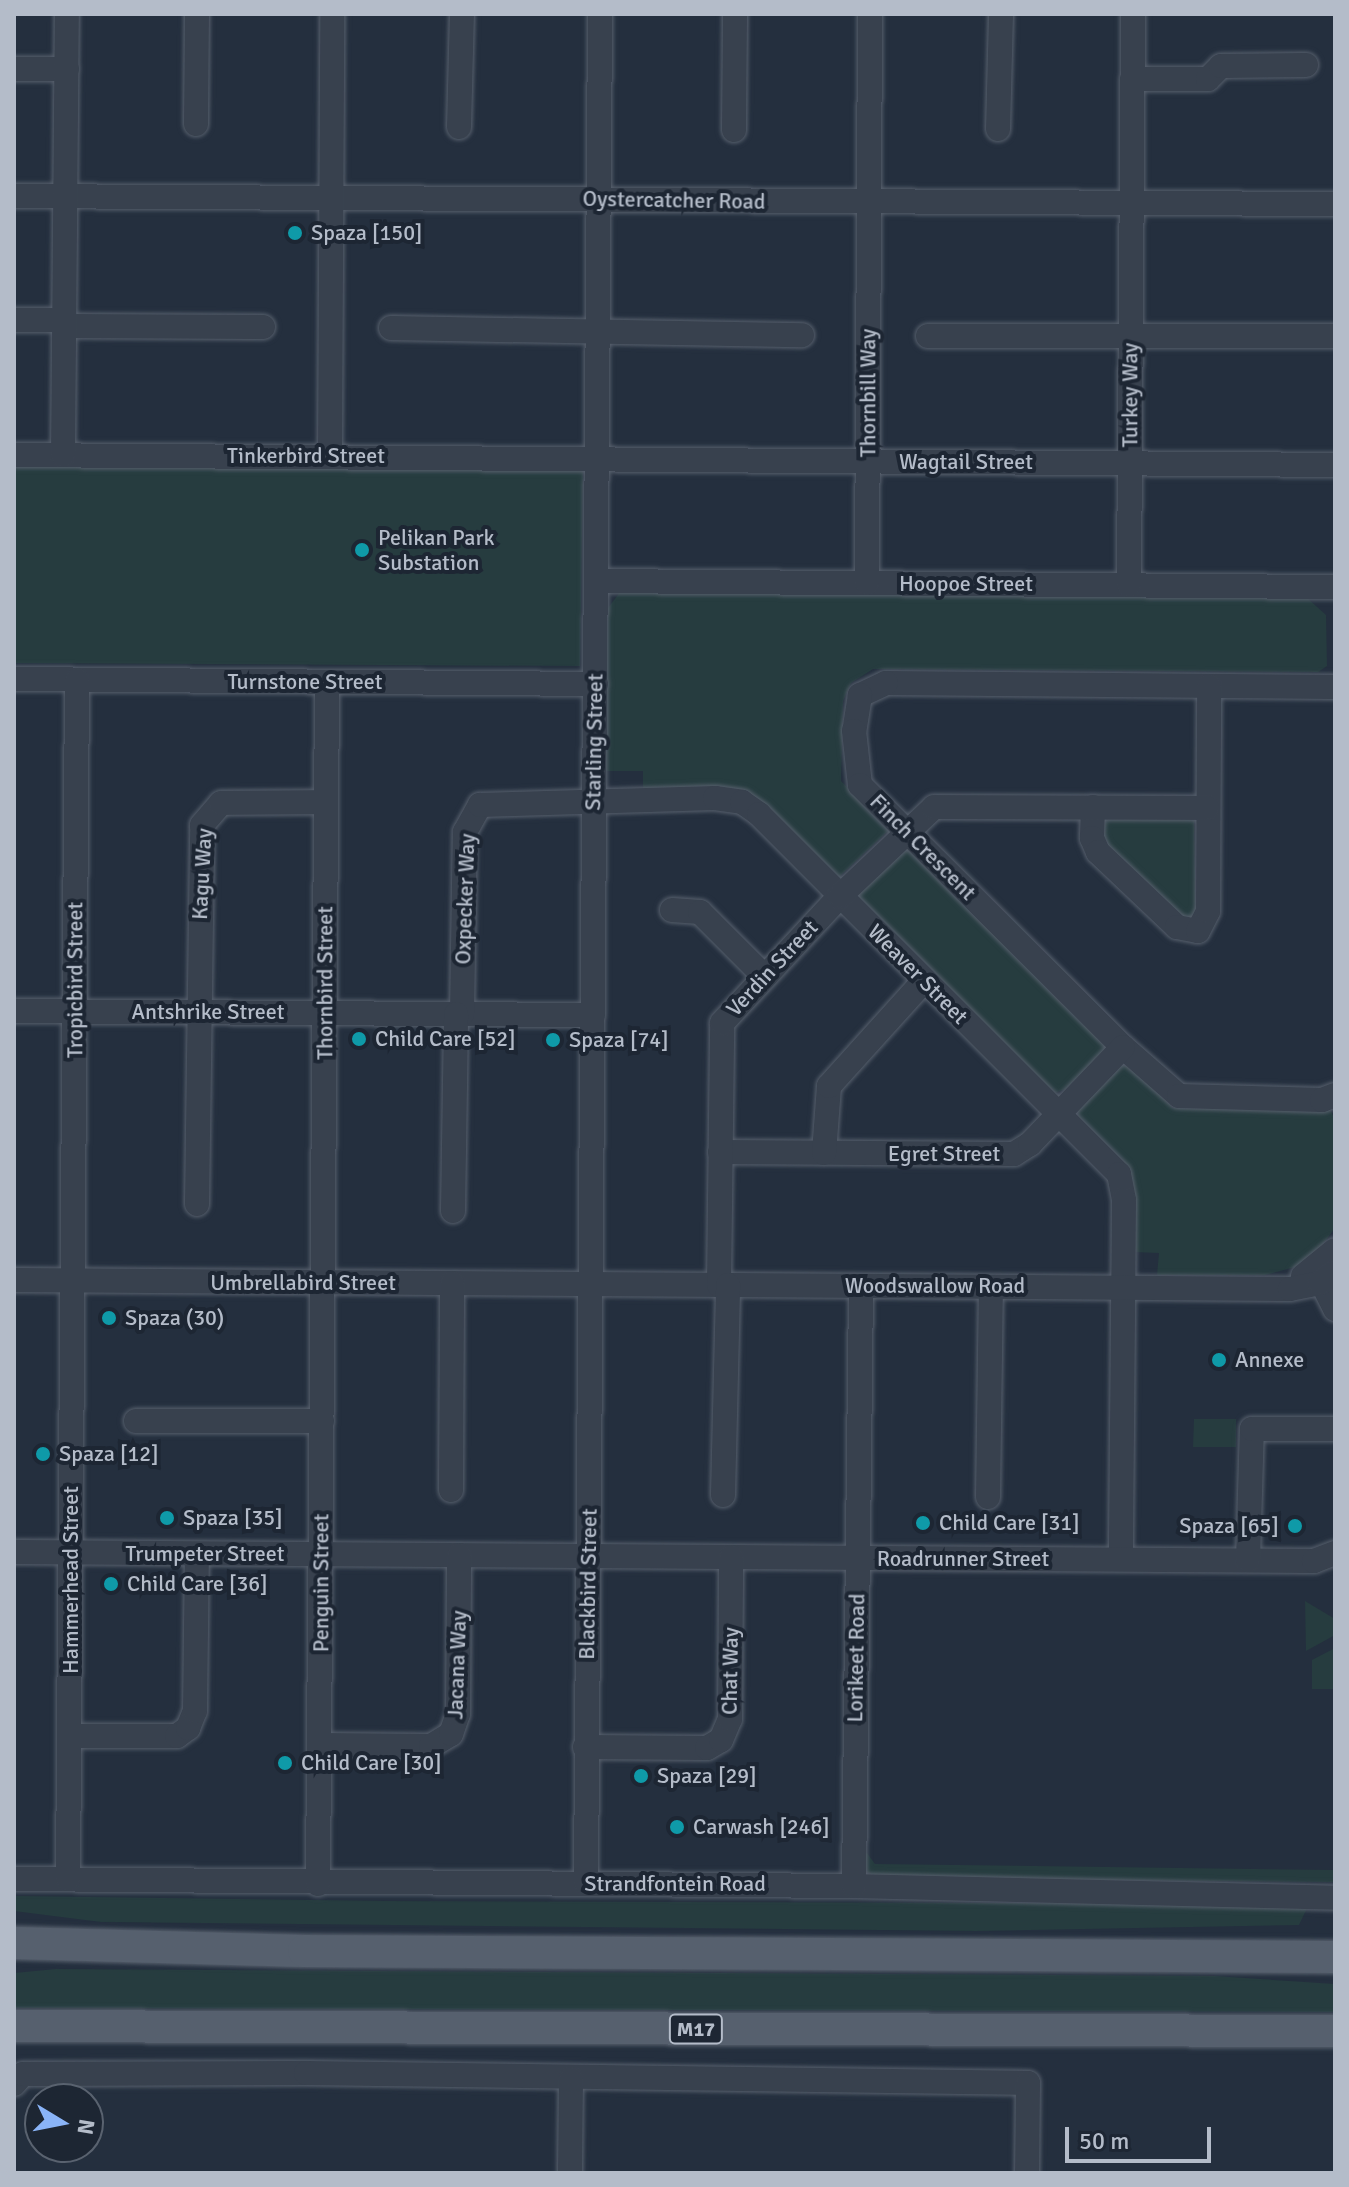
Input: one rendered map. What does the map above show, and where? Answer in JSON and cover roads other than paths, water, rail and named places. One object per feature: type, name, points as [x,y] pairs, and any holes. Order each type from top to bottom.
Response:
[{"type":"main road","points":[[14,1943],[320,1951],[1335,1957]]},
{"type":"main road","name":"M17","points":[[14,2026],[1335,2031]]},
{"type":"street","points":[[63,455],[67,14]]},
{"type":"street","points":[[196,124],[197,14]]},
{"type":"street","points":[[330,455],[332,14]]},
{"type":"street","points":[[459,127],[462,14]]},
{"type":"street","name":"Starling Street","points":[[591,1285],[592,802],[596,684],[600,14]]},
{"type":"street","points":[[734,130],[735,14]]},
{"type":"street","name":"Thornbill Way","points":[[867,583],[870,14]]},
{"type":"street","points":[[998,129],[1001,14]]},
{"type":"street","name":"Turkey Way","points":[[1129,585],[1133,14]]},
{"type":"street","points":[[1132,79],[1208,79],[1221,66],[1306,65]]},
{"type":"street","points":[[14,69],[67,69]]},
{"type":"street","name":"Oystercatcher Road","points":[[14,196],[1335,204]]},
{"type":"street","points":[[14,320],[263,327]]},
{"type":"street","points":[[391,328],[802,335]]},
{"type":"street","points":[[928,336],[1335,336]]},
{"type":"street","name":"Tinkerbird Street","points":[[14,455],[597,459]]},
{"type":"street","name":"Wagtail Street","points":[[597,459],[1335,465]]},
{"type":"street","name":"Hoopoe Street","points":[[596,581],[1335,587]]},
{"type":"street","name":"Turnstone Street","points":[[14,679],[596,684]]},
{"type":"street","name":"Tropicbird Street","points":[[73,1281],[77,680]]},
{"type":"street","name":"Thornbird Street","points":[[323,1283],[327,683]]},
{"type":"street","points":[[1093,807],[1092,838],[1098,852],[1189,933],[1201,927],[1208,911],[1209,686]]},
{"type":"street","name":"Finch Crescent","points":[[1335,687],[871,687],[855,705],[854,770],[860,785],[1123,1047],[1179,1096],[1191,1099],[1335,1095]]},
{"type":"street","name":"Weaver Street","points":[[592,802],[677,797],[742,802],[1119,1174],[1123,1287],[1121,1559]]},
{"type":"street","name":"Kagu Way","points":[[197,1011],[206,815],[232,801],[326,802]]},
{"type":"street","name":"Oxpecker Way","points":[[459,1014],[465,832],[474,810],[497,803],[592,802]]},
{"type":"street","name":"Verdin Street","points":[[723,1495],[722,1023],[763,975],[840,896],[909,831],[942,805],[1207,808]]},
{"type":"street","points":[[672,910],[700,912],[763,975]]},
{"type":"street","points":[[824,1153],[829,1086],[924,981]]},
{"type":"street","name":"Antshrike Street","points":[[14,1011],[593,1015]]},
{"type":"street","points":[[197,1011],[197,1204]]},
{"type":"street","points":[[453,1211],[459,1014]]},
{"type":"street","name":"Egret Street","points":[[720,1152],[1014,1154],[1030,1144],[1056,1112],[1123,1047]]},
{"type":"street","name":"Woodswallow Road","points":[[591,1285],[1280,1288],[1323,1275],[1335,1250]]},
{"type":"street","points":[[1323,1275],[1335,1309]]},
{"type":"street","name":"Umbrellabird Street","points":[[14,1280],[591,1285]]},
{"type":"street","name":"Hammerhead Street","points":[[68,1879],[73,1281]]},
{"type":"street","name":"Penguin Street","points":[[318,1884],[323,1283]]},
{"type":"street","points":[[451,1490],[452,1283]]},
{"type":"street","name":"Blackbird Street","points":[[586,1883],[591,1285]]},
{"type":"street","name":"Lorikeet Road","points":[[854,1886],[861,1286]]},
{"type":"street","points":[[988,1497],[991,1287]]},
{"type":"street","points":[[136,1421],[322,1421]]},
{"type":"street","points":[[1248,1560],[1252,1429],[1335,1429]]},
{"type":"street","name":"Trumpeter Street","points":[[14,1552],[588,1556]]},
{"type":"street","name":"Roadrunner Street","points":[[588,1556],[1314,1561],[1335,1553]]},
{"type":"street","points":[[70,1736],[177,1736],[188,1728],[195,1711],[197,1554]]},
{"type":"street","name":"Jacana Way","points":[[320,1745],[431,1746],[451,1734],[458,1714],[459,1555]]},
{"type":"street","name":"Chat Way","points":[[585,1747],[707,1748],[721,1740],[730,1719],[731,1557]]},
{"type":"street","name":"Strandfontein Road","points":[[14,1879],[318,1884],[854,1886],[1335,1898]]},
{"type":"street","points":[[14,2084],[23,2074],[1028,2083],[1027,2173]]},
{"type":"street","points":[[570,2173],[571,2079]]},
{"type":"place","name":"Spaza [150]","points":[[295,233]]},
{"type":"place","name":"Pelikan Park Substation","points":[[362,550]]},
{"type":"place","name":"Child Care [52]","points":[[359,1039]]},
{"type":"place","name":"Spaza [74]","points":[[553,1040]]},
{"type":"place","name":"Spaza (30)","points":[[109,1318]]},
{"type":"place","name":"Annexe","points":[[1219,1360]]},
{"type":"place","name":"Spaza [12]","points":[[43,1454]]},
{"type":"place","name":"Spaza [35]","points":[[167,1518]]},
{"type":"place","name":"Child Care [31]","points":[[923,1523]]},
{"type":"place","name":"Spaza [65]","points":[[1295,1526]]},
{"type":"place","name":"Child Care [36]","points":[[111,1584]]},
{"type":"place","name":"Child Care [30]","points":[[285,1763]]},
{"type":"place","name":"Spaza [29]","points":[[641,1776]]},
{"type":"place","name":"Carwash [246]","points":[[677,1827]]}]
